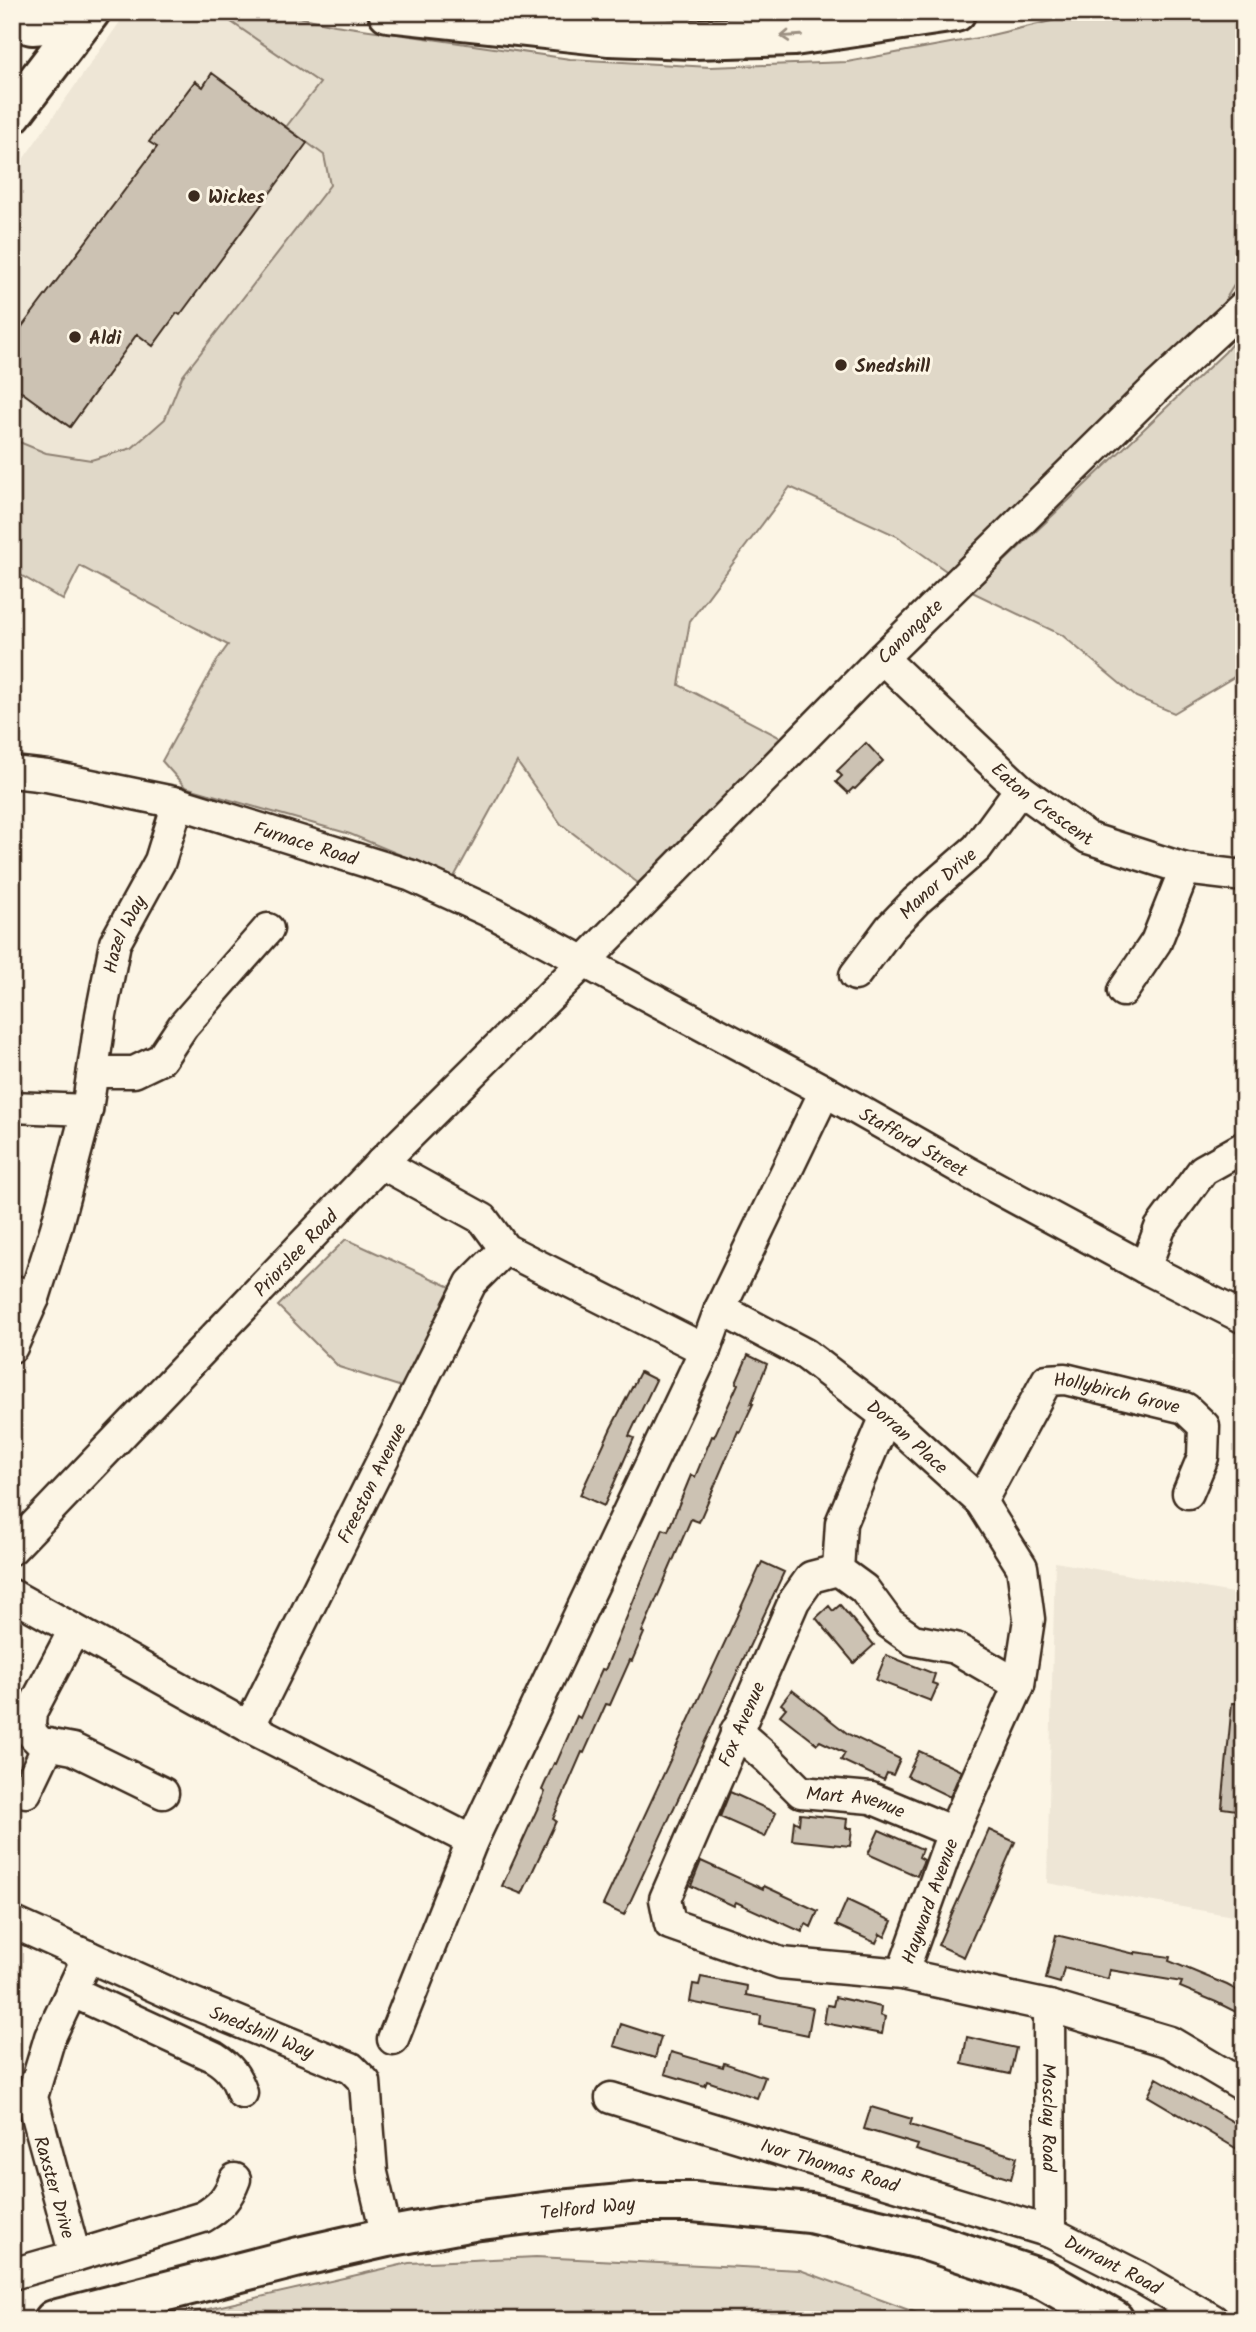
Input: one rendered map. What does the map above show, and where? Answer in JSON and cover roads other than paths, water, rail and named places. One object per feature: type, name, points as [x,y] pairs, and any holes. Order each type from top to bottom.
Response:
[{"type":"main road","points":[[388,12],[609,36],[692,39],[794,36],[956,12]]},
{"type":"main road","points":[[12,19],[32,25],[87,16]]},
{"type":"main road","points":[[16,101],[87,16]]},
{"type":"main road","name":"Telford Way","points":[[54,2320],[387,2237],[473,2221],[642,2202],[693,2203],[810,2213],[921,2239],[1044,2280],[1114,2320]]},
{"type":"street","name":"Canongate","points":[[583,962],[882,658],[1159,385],[1244,306]]},
{"type":"street","name":"Eaton Crescent","points":[[882,658],[1020,789],[1088,838],[1185,869],[1244,876]]},
{"type":"street","name":"Furnace Road","points":[[12,772],[47,776],[178,803],[412,876],[495,914],[583,962]]},
{"type":"street","name":"Manor Drive","points":[[855,975],[890,928],[916,901],[977,848],[1020,789]]},
{"type":"street","name":"Hazel Way","points":[[12,1347],[23,1294],[56,1228],[87,1110],[115,943],[160,861],[178,803]]},
{"type":"street","points":[[1124,991],[1156,942],[1185,869]]},
{"type":"street","points":[[93,1072],[134,1072],[161,1059],[183,1026],[268,929]]},
{"type":"street","name":"Stafford Street","points":[[583,962],[825,1091],[1145,1268],[1244,1318]]},
{"type":"street","name":"Priorslee Road","points":[[12,1549],[381,1163],[583,962]]},
{"type":"street","points":[[393,2039],[472,1840],[825,1091]]},
{"type":"street","points":[[12,1107],[87,1110]]},
{"type":"street","points":[[1145,1268],[1160,1228],[1203,1170],[1244,1147]]},
{"type":"street","points":[[381,1163],[483,1219],[505,1249],[705,1350]]},
{"type":"street","name":"Freeston Avenue","points":[[249,1727],[471,1283],[505,1249]]},
{"type":"street","name":"Dorran Place","points":[[720,1309],[805,1354],[886,1416],[981,1502],[1022,1567],[1029,1619]]},
{"type":"street","name":"Hollybirch Grove","points":[[981,1502],[1047,1380],[1065,1379],[1185,1408],[1204,1426],[1203,1457],[1188,1493]]},
{"type":"street","points":[[886,1416],[841,1523],[838,1570],[864,1589],[889,1623],[914,1640],[955,1648],[1019,1685]]},
{"type":"street","name":"Fox Avenue","points":[[664,1899],[794,1601],[811,1577],[838,1570]]},
{"type":"street","points":[[12,1595],[249,1727],[472,1840]]},
{"type":"street","name":"Hayward Avenue","points":[[664,1899],[670,1924],[781,1963],[902,1974],[953,1832],[1019,1685],[1029,1619]]},
{"type":"street","points":[[74,1630],[31,1712],[32,1734],[41,1743],[73,1749],[163,1793]]},
{"type":"street","name":"Mart Avenue","points":[[736,1731],[800,1792],[871,1798],[953,1832]]},
{"type":"street","points":[[26,1792],[49,1744]]},
{"type":"street","name":"Snedshill Way","points":[[12,1922],[183,1999],[351,2068],[365,2082],[372,2173],[387,2237]]},
{"type":"street","name":"Raxster Drive","points":[[12,2274],[75,2256],[22,2100],[88,1956]]},
{"type":"street","points":[[902,1974],[1049,2006],[1170,2042],[1244,2086]]},
{"type":"street","points":[[71,1991],[214,2057],[228,2066],[243,2093]]},
{"type":"street","name":"Mosclay Road","points":[[1049,2006],[1050,2232]]},
{"type":"street","name":"Ivor Thomas Road","points":[[611,2098],[1050,2232]]},
{"type":"street","points":[[75,2256],[203,2217],[226,2200],[235,2179]]},
{"type":"street","name":"Durrant Road","points":[[1050,2232],[1141,2278],[1213,2320]]},
{"type":"place","name":"Wickes","points":[[194,196]]},
{"type":"place","name":"Aldi","points":[[75,337]]},
{"type":"place","name":"Snedshill","points":[[841,365]]}]
